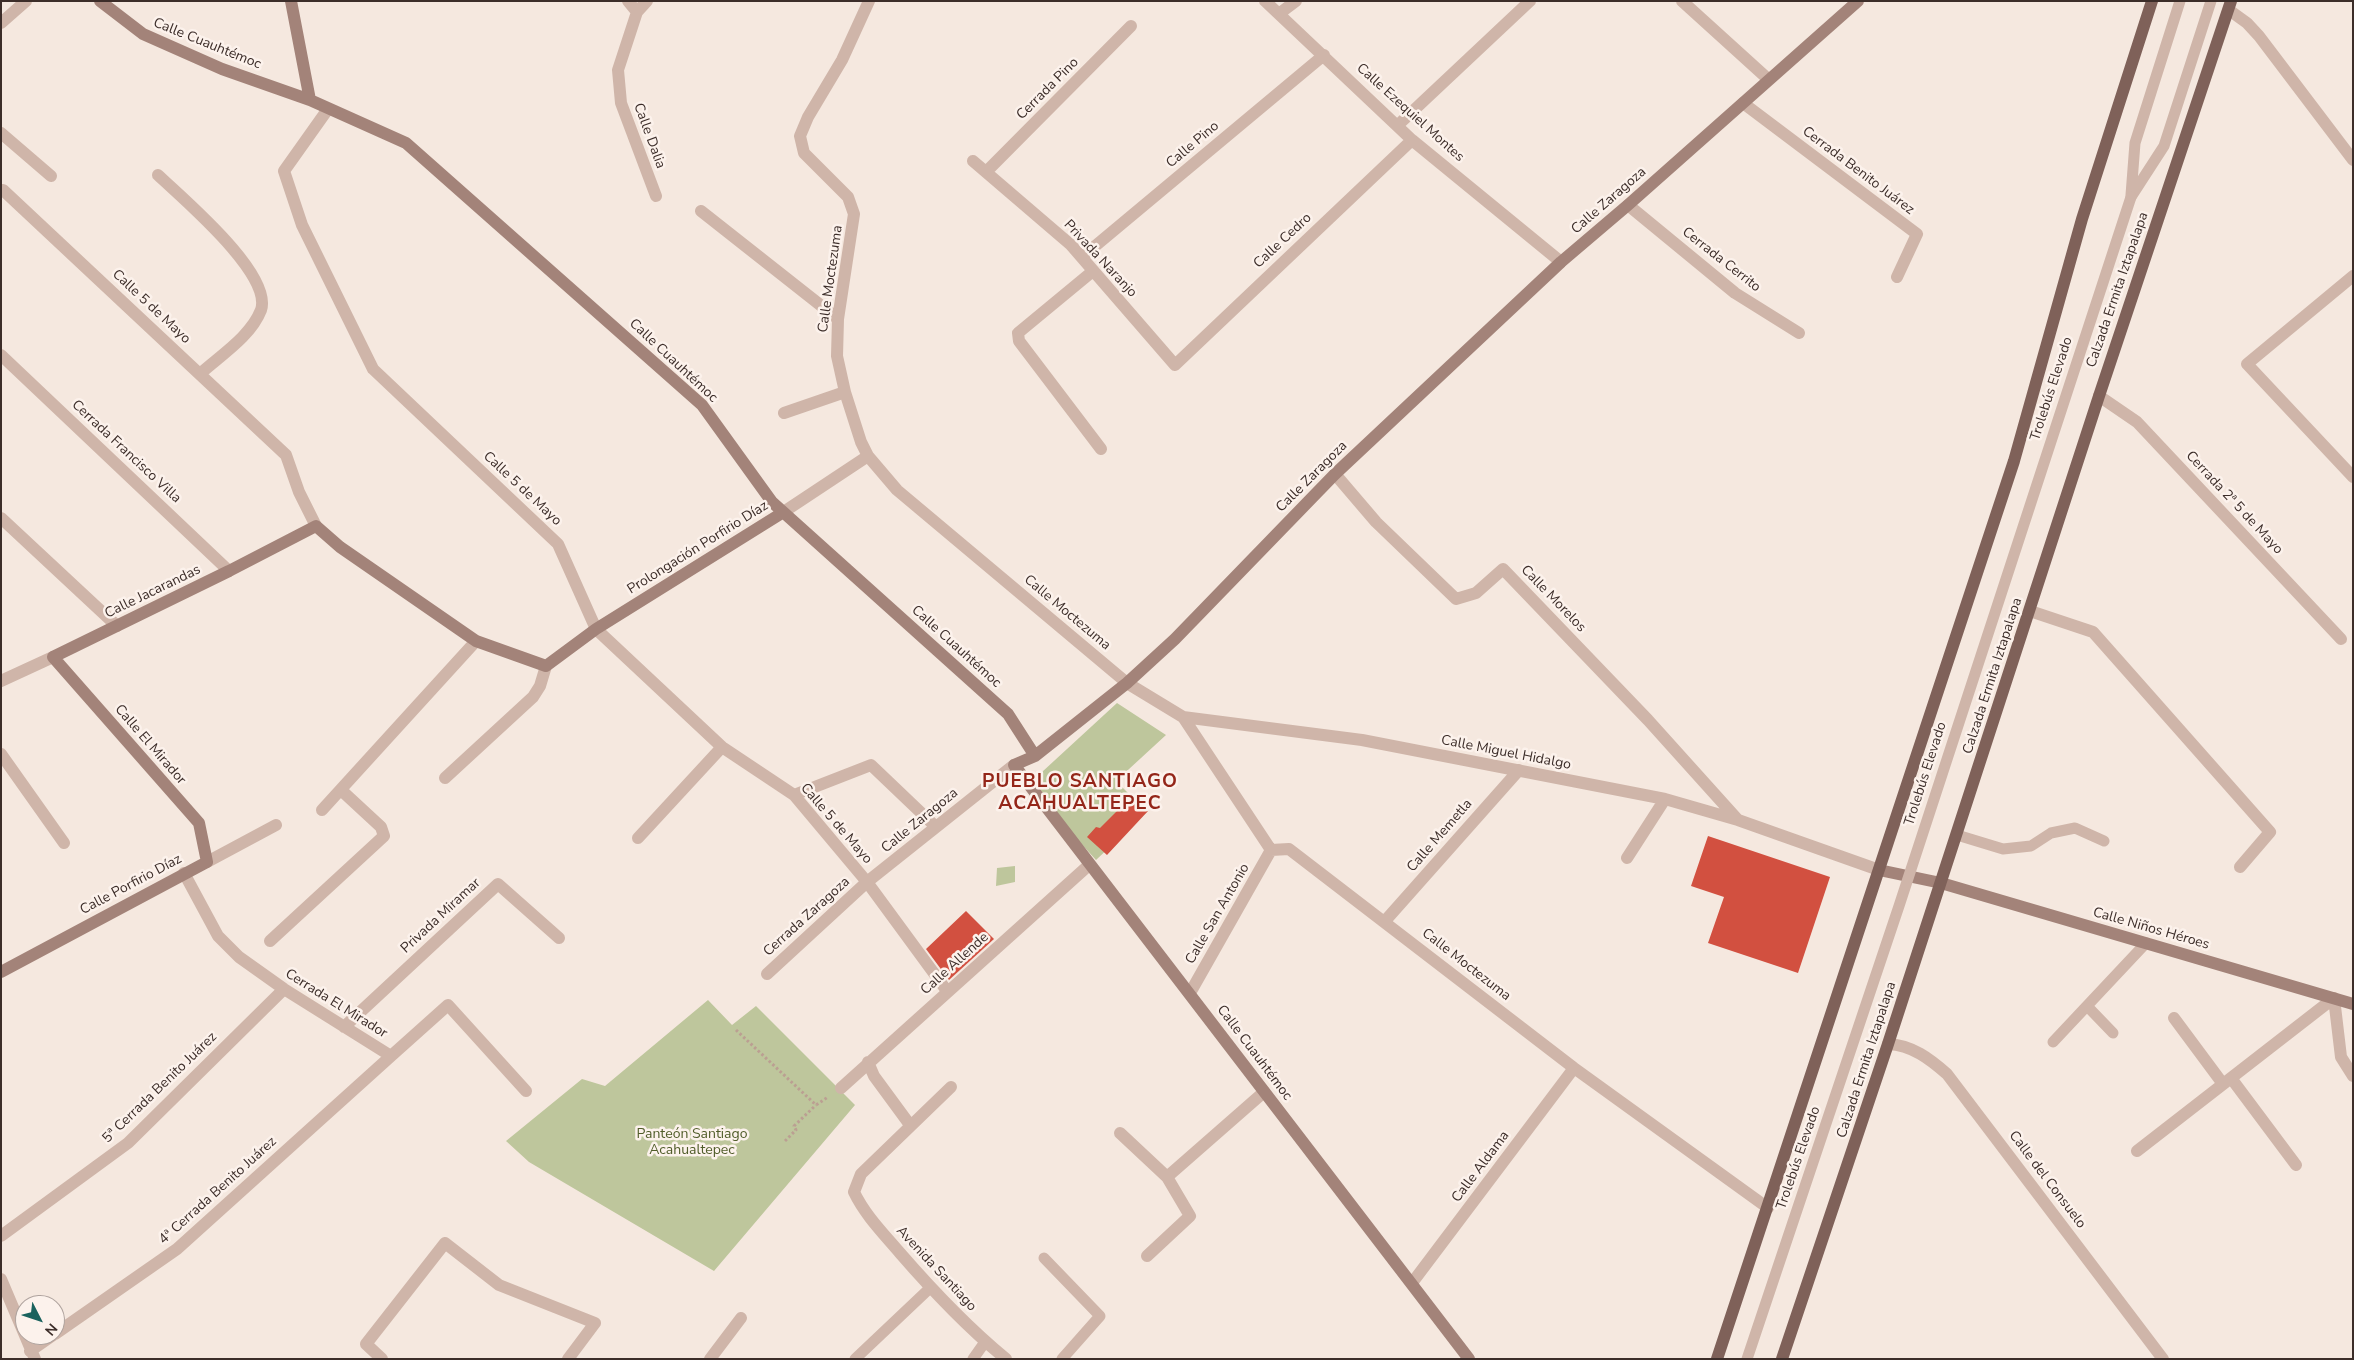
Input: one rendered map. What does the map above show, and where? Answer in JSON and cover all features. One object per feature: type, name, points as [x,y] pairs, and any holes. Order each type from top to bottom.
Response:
[{"type":"main road","points":[[1717,1359],[2014,461],[2082,218],[2152,1]]},
{"type":"main road","name":"Calzada Ermita Iztapalapa","points":[[1782,1359],[1957,835],[2099,396],[2230,6]]},
{"type":"street","points":[[1,23],[26,1]]},
{"type":"street","name":"Calle Cuauhtémoc","points":[[100,1],[143,34],[222,68],[310,100],[406,143],[648,355],[702,405],[782,513],[1008,714],[1035,756]]},
{"type":"street","points":[[291,1],[310,100]]},
{"type":"street","points":[[628,1],[637,12]]},
{"type":"street","name":"Calle Dalia","points":[[647,1],[637,12],[618,70],[621,103],[656,196]]},
{"type":"street","name":"Calle Moctezuma","points":[[869,1],[842,60],[808,117],[800,136],[804,153],[848,197],[854,214],[838,319],[837,356],[845,392],[861,442],[868,456],[897,490],[1127,683]]},
{"type":"street","name":"Calle Ezequiel Montes","points":[[1265,1],[1398,124],[1412,140],[1561,262]]},
{"type":"street","points":[[1280,13],[1296,1]]},
{"type":"street","points":[[1398,124],[1530,1]]},
{"type":"street","points":[[1682,1],[1768,79]]},
{"type":"street","name":"Calle Zaragoza","points":[[867,882],[1014,765],[1035,756],[1127,683],[1175,639],[1335,474],[1561,262],[1858,1]]},
{"type":"street","points":[[2230,6],[2270,49],[2353,160]]},
{"type":"street","name":"Cerrada Pino","points":[[986,172],[1131,26]]},
{"type":"street","name":"Calle Pino","points":[[1082,258],[1324,55]]},
{"type":"street","name":"Cerrada Benito Juárez","points":[[1743,103],[1917,234],[1897,277]]},
{"type":"street","name":"Calle 5 de Mayo","points":[[328,109],[284,171],[302,225],[374,369],[558,544],[596,629],[722,746],[794,795],[867,882],[947,991]]},
{"type":"street","points":[[1,133],[50,176]]},
{"type":"street","name":"Calle Cedro","points":[[1175,365],[1412,140]]},
{"type":"street","name":"Privada Naranjo","points":[[973,161],[1071,245],[1175,365]]},
{"type":"street","points":[[158,175],[226,240],[244,262],[257,284],[262,308],[253,327],[201,373]]},
{"type":"street","name":"Calle 5 de Mayo","points":[[3,190],[286,454],[299,492],[316,526],[340,547],[476,641],[546,666]]},
{"type":"street","name":"Cerrada Cerrito","points":[[1628,205],[1735,293],[1800,333]]},
{"type":"street","points":[[700,211],[838,319]]},
{"type":"street","points":[[1093,270],[1018,334],[1019,341],[1101,448]]},
{"type":"street","points":[[2353,276],[2247,364],[2353,477]]},
{"type":"street","name":"Cerrada Francisco Villa","points":[[1,355],[229,571]]},
{"type":"street","points":[[784,413],[845,392]]},
{"type":"street","name":"Cerrada 2ª 5 de Mayo","points":[[2099,396],[2137,422],[2341,639]]},
{"type":"street","name":"Prolongación Porfirio Díaz","points":[[546,666],[596,629],[782,513],[868,456]]},
{"type":"street","name":"Calle Morelos","points":[[1335,474],[1376,522],[1456,599],[1476,593],[1503,569],[1648,720],[1738,820]]},
{"type":"street","points":[[1,518],[117,626]]},
{"type":"street","name":"Calle Jacarandas","points":[[1,681],[229,571],[316,526]]},
{"type":"street","points":[[2030,611],[2092,632],[2270,832],[2240,867]]},
{"type":"street","points":[[322,810],[476,641]]},
{"type":"street","name":"Calle El Mirador","points":[[53,657],[199,823],[207,862]]},
{"type":"street","points":[[446,778],[533,697],[540,686],[546,666]]},
{"type":"street","name":"Calle Miguel Hidalgo","points":[[1127,683],[1183,717],[1362,740],[1665,799],[1738,820],[1879,870]]},
{"type":"street","points":[[1183,717],[1271,850]]},
{"type":"street","points":[[638,838],[722,746]]},
{"type":"street","points":[[1,754],[64,843]]},
{"type":"street","name":"Calle Cuauhtémoc","points":[[1014,765],[1469,1359]]},
{"type":"street","points":[[794,795],[871,766],[936,827]]},
{"type":"street","name":"Calle Memetla","points":[[1385,921],[1518,770]]},
{"type":"street","points":[[270,941],[384,836],[381,827],[341,790]]},
{"type":"street","points":[[1627,858],[1665,799]]},
{"type":"street","name":"Calle Porfirio Díaz","points":[[1,972],[276,825]]},
{"type":"street","name":"Calle Moctezuma","points":[[1271,850],[1289,849],[1574,1068],[1768,1208]]},
{"type":"street","name":"Calle San Antonio","points":[[1190,993],[1271,850]]},
{"type":"street","name":"Calle Allende","points":[[841,1088],[1089,865]]},
{"type":"street","name":"Calle Niños Héroes","points":[[1879,870],[1941,883],[2353,1004]]},
{"type":"street","name":"Cerrada El Mirador","points":[[184,873],[218,936],[239,957],[284,989],[391,1056],[448,1005],[526,1091]]},
{"type":"street","name":"Cerrada Zaragoza","points":[[766,974],[867,882]]},
{"type":"street","name":"Privada Miramar","points":[[344,1027],[498,884],[559,938]]},
{"type":"street","name":"5ª Cerrada Benito Juárez","points":[[1,1236],[128,1143],[284,989]]},
{"type":"street","points":[[2334,998],[2341,1057],[2353,1076]]},
{"type":"street","points":[[2137,1151],[2334,998]]},
{"type":"street","points":[[2174,1018],[2296,1165]]},
{"type":"street","name":"Calle del Consuelo","points":[[1888,1044],[1898,1044],[1922,1054],[1947,1074],[2163,1359]]},
{"type":"street","name":"4ª Cerrada Benito Juárez","points":[[65,1326],[177,1250],[391,1056]]},
{"type":"street","points":[[868,1062],[874,1076],[910,1125],[951,1086]]},
{"type":"street","name":"Calle Aldama","points":[[1412,1283],[1574,1068]]},
{"type":"street","points":[[1167,1177],[1264,1092]]},
{"type":"street","name":"Avenida Santiago","points":[[910,1125],[861,1174],[854,1192],[863,1210],[930,1288],[985,1342],[1006,1359]]},
{"type":"street","points":[[1120,1133],[1167,1177],[1190,1216],[1147,1256]]},
{"type":"street","points":[[382,1359],[366,1344],[445,1243],[499,1285],[595,1323],[568,1359]]},
{"type":"street","points":[[3,1288],[33,1355]]},
{"type":"street","points":[[710,1359],[741,1318]]},
{"type":"street","name":"4ª Cerrada Benito Juárez","points":[[33,1355],[43,1345]]},
{"type":"lane","name":"Trolebús Elevado","points":[[1747,1359],[1899,906],[2131,197],[2136,143],[2180,1]]},
{"type":"lane","name":"Trolebús Elevado","points":[[2131,197],[2164,146],[2211,1]]},
{"type":"lane","points":[[1957,835],[2003,849],[2031,846],[2051,834],[2075,828],[2104,840]]},
{"type":"lane","points":[[2053,1042],[2146,943]]},
{"type":"lane","points":[[2087,1006],[2113,1033]]},
{"type":"lane","points":[[1044,1258],[1100,1316],[1062,1359]]},
{"type":"lane","points":[[855,1359],[930,1288]]},
{"type":"lane","points":[[973,1359],[985,1342]]},
{"type":"path","points":[[736,1030],[816,1105]]},
{"type":"path","points":[[785,1141],[796,1130],[794,1126],[816,1105],[841,1088]]},
{"type":"green space","points":[[1117,703],[1166,735],[1116,781],[1147,812],[1096,860],[1078,840],[1036,784],[1042,772]]},
{"type":"green space","points":[[1015,866],[1015,882],[996,886],[997,868]]},
{"type":"green space","name":"Panteón Santiago Acahualtepec","points":[[708,1000],[732,1025],[756,1006],[855,1105],[714,1271],[529,1162],[506,1141],[582,1079],[605,1086]]},
{"type":"building","points":[[1130,793],[1148,811],[1107,855],[1087,837],[1096,827],[1100,828],[1122,806],[1122,802]]},
{"type":"building","points":[[1708,836],[1830,877],[1798,973],[1708,943],[1724,897],[1691,886]]},
{"type":"building","points":[[966,911],[994,939],[949,980],[926,949]]},
{"type":"district","name":"PUEBLO SANTIAGO ACAHUALTEPEC","points":[[1080,793]]}]
